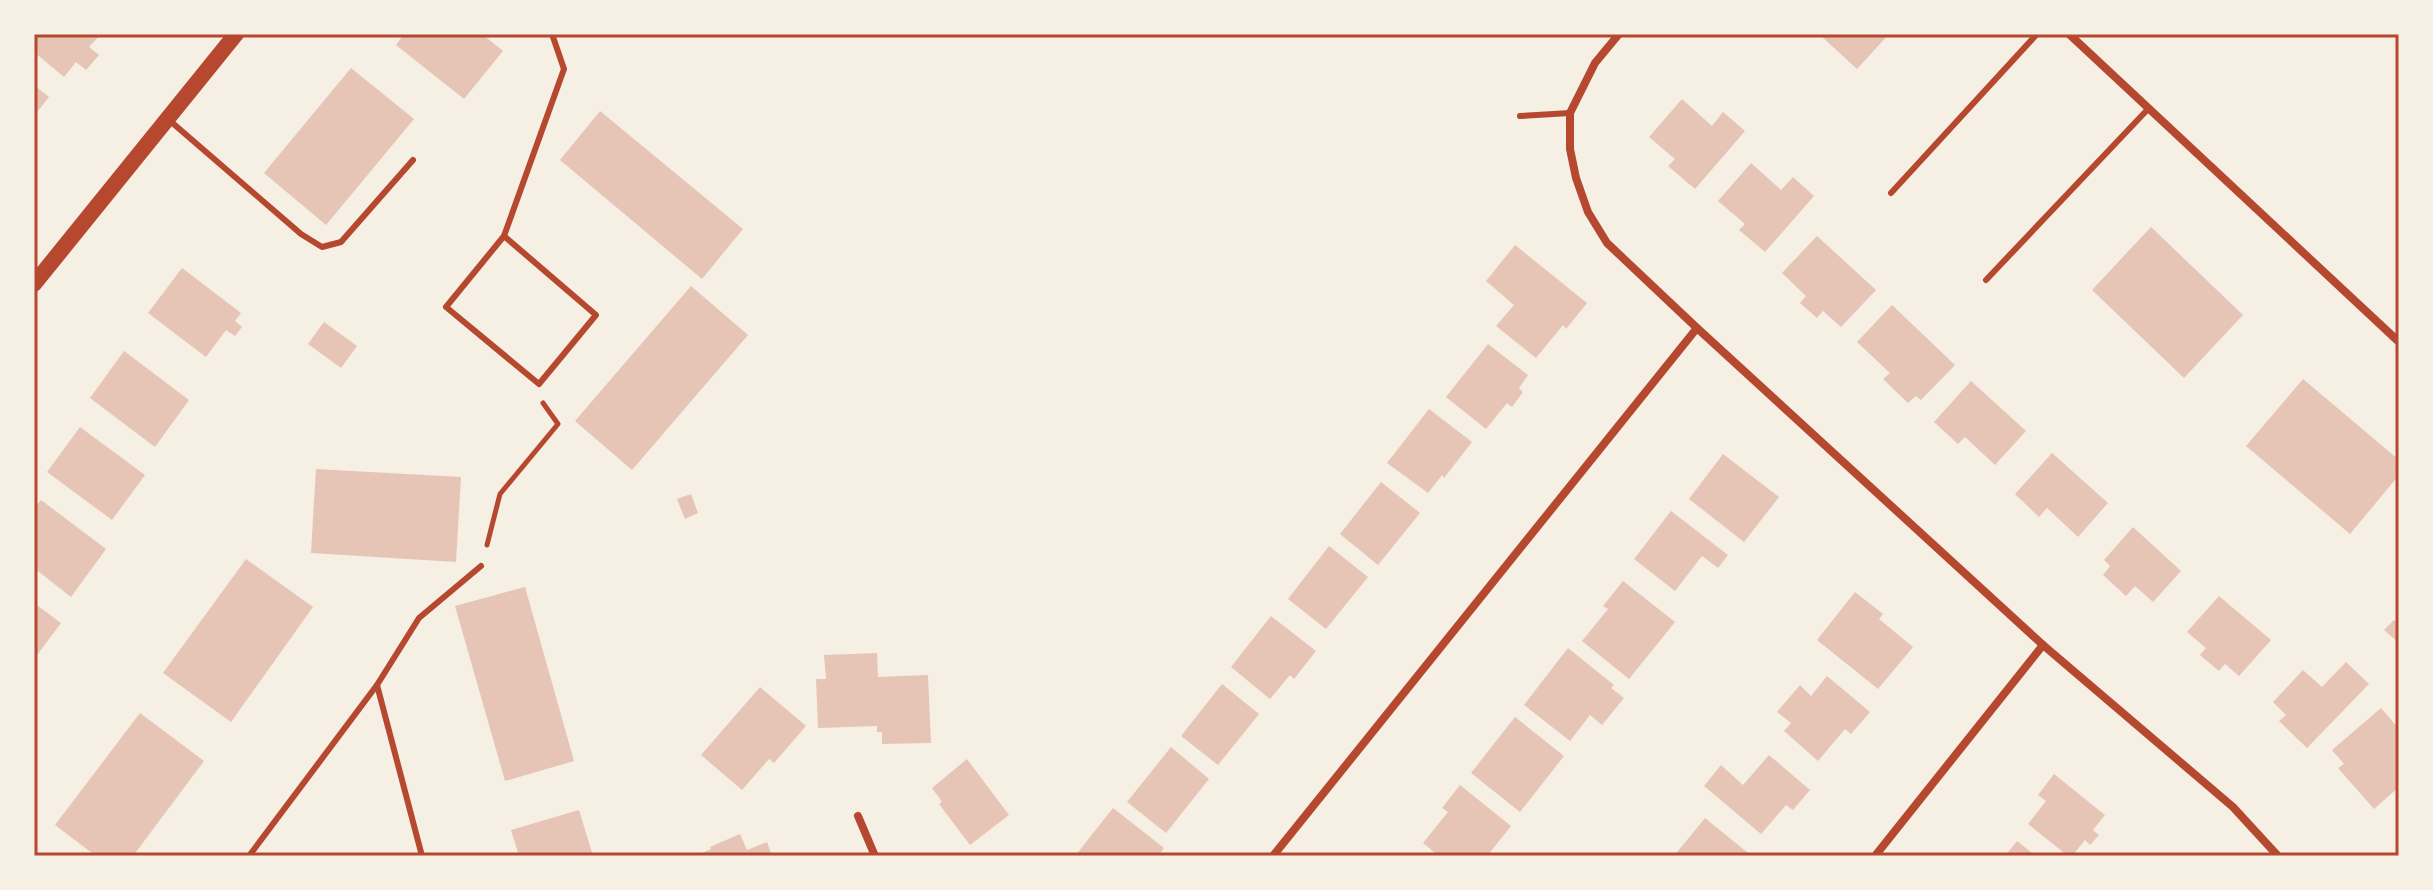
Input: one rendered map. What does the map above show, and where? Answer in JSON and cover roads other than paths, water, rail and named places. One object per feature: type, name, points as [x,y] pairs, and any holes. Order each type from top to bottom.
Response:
[{"type":"main road","points":[[34,284],[236,34]]},
{"type":"street","points":[[1619,34],[1595,63],[1570,113],[1570,149],[1588,212],[1607,243],[2043,645],[2233,807],[2278,856]]},
{"type":"street","points":[[2069,34],[2399,342]]},
{"type":"street","points":[[1273,856],[1697,328]]},
{"type":"street","points":[[1875,856],[2043,645]]},
{"type":"street","points":[[858,816],[875,856]]},
{"type":"lane","points":[[504,236],[596,315],[539,384],[446,307],[504,236],[564,69],[552,34]]},
{"type":"lane","points":[[1891,193],[2037,34]]},
{"type":"lane","points":[[1986,280],[2149,108]]},
{"type":"lane","points":[[1520,116],[1570,113]]},
{"type":"lane","points":[[167,119],[301,234],[322,247],[341,242],[413,160]]},
{"type":"lane","points":[[249,856],[377,685],[419,618],[481,566]]},
{"type":"lane","points":[[377,685],[422,856]]}]
